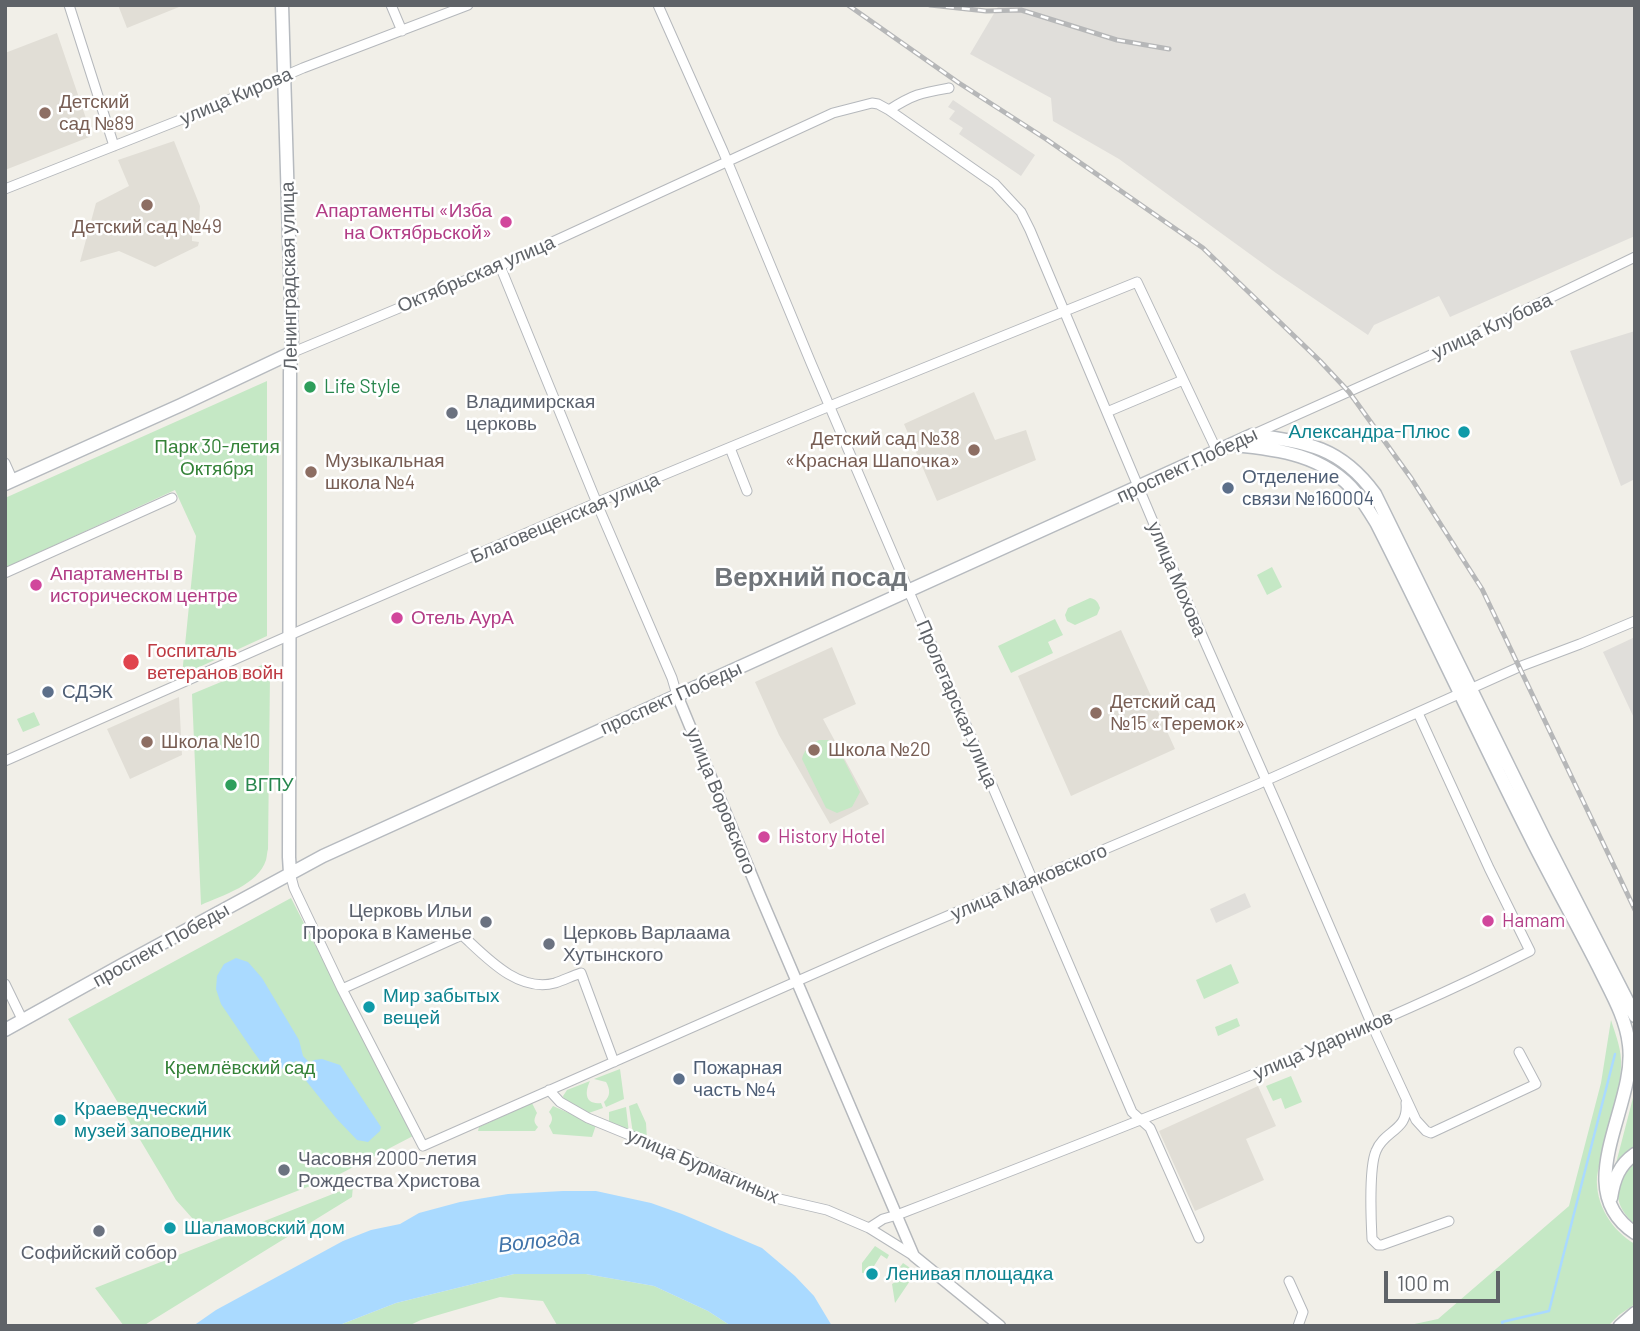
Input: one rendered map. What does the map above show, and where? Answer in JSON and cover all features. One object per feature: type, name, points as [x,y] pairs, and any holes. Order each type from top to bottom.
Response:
[{"type":"main road","name":"Ленинградская улица","points":[[282,5],[291,276],[290,873]]},
{"type":"main road","name":"Октябрьская улица","points":[[9,482],[291,353]]},
{"type":"main road","name":"проспект Победы","points":[[5,1030],[323,856],[1252,435]]},
{"type":"main road","points":[[1252,435],[1301,442],[1340,458],[1363,478],[1376,494],[1387,516],[1534,844],[1603,977],[1626,1031],[1629,1067],[1605,1174],[1610,1206],[1621,1222],[1635,1233]]},
{"type":"main road","points":[[1232,444],[1262,447],[1307,458],[1328,468],[1354,490],[1377,524],[1635,1016]]},
{"type":"main road","points":[[1610,1206],[1617,1174],[1635,1154]]},
{"type":"main road","points":[[1620,1326],[1635,1313]]},
{"type":"street","points":[[69,5],[114,146]]},
{"type":"street","points":[[391,5],[402,31]]},
{"type":"street","name":"улица Кирова","points":[[5,189],[467,5]]},
{"type":"street","name":"Пролетарская улица","points":[[658,5],[728,163],[1132,1112],[1150,1128],[1199,1238]]},
{"type":"street","points":[[890,110],[911,96],[949,88]]},
{"type":"street","name":"Октябрьская улица","points":[[291,353],[500,266],[833,113],[872,103],[890,110]]},
{"type":"street","name":"улица Мохова","points":[[890,110],[995,184],[1021,212],[1137,488],[1405,1098],[1421,1127],[1431,1133],[1536,1084],[1520,1052]]},
{"type":"street","name":"улица Клубова","points":[[1349,392],[1635,257]]},
{"type":"street","name":"улица Воровского","points":[[500,266],[677,695],[914,1256]]},
{"type":"street","name":"Благовещенская улица","points":[[5,761],[597,503],[1137,282],[1183,380]]},
{"type":"street","points":[[1107,412],[1183,380],[1217,451]]},
{"type":"street","name":"проспект Победы","points":[[1252,435],[1349,392]]},
{"type":"street","points":[[730,448],[747,491]]},
{"type":"street","points":[[5,463],[9,482]]},
{"type":"street","points":[[5,573],[172,498]]},
{"type":"street","name":"улица Маяковского","points":[[424,1146],[797,981],[1266,780],[1519,667],[1635,621]]},
{"type":"street","name":"улица Ударников","points":[[869,1228],[883,1219],[1141,1121],[1373,1025],[1530,951],[1419,713]]},
{"type":"street","name":"Ленинградская улица","points":[[290,873],[293,888],[342,989],[424,1146]]},
{"type":"street","points":[[342,989],[462,935],[500,970],[511,976],[547,984],[581,973],[614,1062]]},
{"type":"street","points":[[5,984],[23,1021]]},
{"type":"street","name":"улица Бурмагиных","points":[[549,1090],[560,1102],[588,1118],[734,1178],[771,1197],[827,1210],[869,1228],[914,1256],[1000,1326]]},
{"type":"street","points":[[1405,1098],[1407,1114],[1403,1122],[1381,1142],[1375,1152],[1372,1239],[1382,1245],[1449,1221]]},
{"type":"street","points":[[1289,1281],[1303,1312],[1298,1326]]},
{"type":"shaded area","points":[[118,5],[184,5],[127,28]]},
{"type":"shaded area","points":[[999,5],[1635,5],[1635,236],[1450,317],[1439,296],[1374,325],[1368,335],[1276,273],[1119,159],[1053,121],[1051,98],[970,54]]},
{"type":"shaded area","name":"Детский сад №89","points":[[57,33],[92,136],[5,170],[5,53]]},
{"type":"shaded area","points":[[953,100],[1035,155],[1021,176],[959,134],[963,128],[949,119],[955,111],[948,107]]},
{"type":"shaded area","name":"Детский сад №49","points":[[174,141],[200,206],[199,226],[192,227],[192,241],[199,242],[198,246],[155,267],[119,251],[80,262],[96,203],[129,186],[118,160]]},
{"type":"shaded area","points":[[1635,331],[1635,479],[1621,486],[1570,351]]},
{"type":"shaded area","name":"Детский сад №38 «Красная Шапочка»","points":[[974,392],[995,440],[1026,430],[1036,460],[937,501],[904,424]]},
{"type":"shaded area","name":"Детский сад №15 «Теремок»","points":[[1121,630],[1175,749],[1071,796],[1018,676]]},
{"type":"shaded area","points":[[1635,637],[1635,720],[1603,652]]},
{"type":"shaded area","name":"Школа №20","points":[[832,647],[856,704],[823,719],[869,804],[830,824],[779,735],[755,682]]},
{"type":"shaded area","name":"Школа №10","points":[[179,697],[182,755],[130,779],[107,729]]},
{"type":"shaded area","points":[[1245,893],[1251,907],[1216,923],[1210,909]]},
{"type":"shaded area","points":[[1258,1086],[1276,1126],[1246,1139],[1264,1180],[1195,1211],[1159,1131]]},
{"type":"green space","name":"Парк 30-летия Октября","points":[[267,381],[267,636],[182,675],[196,536],[175,490],[5,568],[5,498]]},
{"type":"green space","points":[[1272,567],[1282,587],[1267,595],[1257,575]]},
{"type":"green space","points":[[1090,598],[1095,600],[1100,608],[1097,615],[1075,625],[1067,621],[1065,615],[1068,608]]},
{"type":"green space","points":[[1055,619],[1063,635],[1048,642],[1053,653],[1011,673],[998,646]]},
{"type":"green space","name":"ВГПУ","points":[[262,665],[268,666],[270,673],[266,860],[262,869],[248,883],[201,905],[192,694]]},
{"type":"green space","points":[[34,712],[40,725],[23,732],[17,719]]},
{"type":"green space","points":[[819,740],[836,744],[860,792],[852,807],[837,813],[826,808],[802,759],[808,747]]},
{"type":"green space","name":"Кремлёвский сад","points":[[291,898],[413,1136],[336,1176],[201,1228],[176,1200],[68,1019]]},
{"type":"green space","points":[[1231,964],[1239,983],[1204,999],[1196,980]]},
{"type":"green space","points":[[1237,1018],[1240,1026],[1218,1036],[1215,1027]]},
{"type":"green space","points":[[1611,1020],[1621,1055],[1621,1067],[1614,1109],[1598,1170],[1597,1187],[1602,1207],[1612,1224],[1635,1244],[1635,1304],[1608,1326],[1405,1326],[1438,1319],[1569,1206],[1601,1083]]},
{"type":"green space","points":[[620,1069],[624,1099],[606,1107],[604,1102],[609,1090],[606,1082],[594,1079]]},
{"type":"green space","points":[[1291,1076],[1302,1102],[1285,1109],[1281,1098],[1273,1101],[1266,1086]]},
{"type":"green space","points":[[590,1081],[587,1096],[591,1102],[601,1103],[603,1108],[586,1114],[564,1101],[563,1096],[567,1090]]},
{"type":"green space","points":[[1635,1090],[1635,1150],[1614,1171]]},
{"type":"green space","points":[[532,1103],[537,1113],[534,1120],[538,1127],[535,1131],[478,1131],[479,1127]]},
{"type":"green space","points":[[637,1103],[646,1123],[647,1140],[633,1134],[629,1106]]},
{"type":"green space","points":[[553,1106],[596,1125],[592,1137],[553,1134],[549,1126],[552,1119],[549,1112]]},
{"type":"green space","points":[[626,1107],[629,1133],[609,1124],[609,1112]]},
{"type":"green space","points":[[1635,1158],[1635,1225],[1619,1203],[1618,1191],[1626,1169]]},
{"type":"green space","points":[[353,1186],[352,1197],[143,1326],[124,1326],[95,1288]]},
{"type":"green space","points":[[875,1246],[889,1255],[887,1259],[881,1255],[873,1271],[862,1273],[862,1263]]},
{"type":"green space","points":[[903,1263],[916,1272],[895,1303],[892,1284],[905,1270],[900,1267]]},
{"type":"green space","points":[[514,1274],[586,1274],[654,1286],[708,1311],[731,1326],[563,1326],[557,1325],[543,1301],[500,1297],[408,1326],[337,1326],[396,1303]]},
{"type":"water","points":[[236,958],[248,962],[262,978],[299,1040],[303,1056],[310,1063],[322,1059],[340,1065],[381,1127],[368,1142],[357,1140],[336,1118],[303,1077],[303,1067],[296,1061],[276,1071],[264,1066],[253,1051],[221,1004],[216,989],[217,976],[224,964]]},
{"type":"water","name":"Вологда","points":[[596,1191],[651,1203],[762,1248],[814,1296],[832,1326],[731,1326],[708,1311],[654,1286],[586,1274],[514,1274],[396,1303],[337,1326],[193,1326],[216,1310],[343,1241],[371,1230],[400,1224],[419,1213],[460,1202],[508,1194]]},
{"type":"waterway","points":[[1503,1326],[1502,1322],[1549,1311],[1615,1054]]},
{"type":"railway","points":[[848,5],[1203,248],[1349,392],[1411,478],[1482,589],[1635,910]]},
{"type":"railway","points":[[930,5],[986,11],[1021,10],[1117,40],[1169,49]]},
{"type":"place","name":"Детский сад №89","points":[[45,113]]},
{"type":"place","name":"Детский сад №49","points":[[147,205]]},
{"type":"place","name":"Апартаменты «Изба на Октябрьской»","points":[[506,222]]},
{"type":"place","name":"Life Style","points":[[310,387]]},
{"type":"place","name":"Владимирская церковь","points":[[452,413]]},
{"type":"place","name":"Александра-Плюс","points":[[1464,432]]},
{"type":"place","name":"Детский сад №38 «Красная Шапочка»","points":[[974,450]]},
{"type":"place","name":"Музыкальная школа №4","points":[[311,472]]},
{"type":"place","name":"Отделение связи №160004","points":[[1228,488]]},
{"type":"place","name":"Апартаменты в историческом центре","points":[[36,585]]},
{"type":"place","name":"Отель АурА","points":[[397,618]]},
{"type":"place","name":"Госпиталь ветеранов войн","points":[[131,662]]},
{"type":"place","name":"СДЭК","points":[[48,692]]},
{"type":"place","name":"Детский сад №15 «Теремок»","points":[[1096,713]]},
{"type":"place","name":"Школа №10","points":[[147,742]]},
{"type":"place","name":"Школа №20","points":[[814,750]]},
{"type":"place","name":"ВГПУ","points":[[231,785]]},
{"type":"place","name":"History Hotel","points":[[764,837]]},
{"type":"place","name":"Hamam","points":[[1488,921]]},
{"type":"place","name":"Церковь Ильи Пророка в Каменье","points":[[486,922]]},
{"type":"place","name":"Церковь Варлаама Хутынского","points":[[549,944]]},
{"type":"place","name":"Мир забытых вещей","points":[[369,1007]]},
{"type":"place","name":"Пожарная часть №4","points":[[679,1079]]},
{"type":"place","name":"Краеведческий музей заповедник","points":[[60,1120]]},
{"type":"place","name":"Часовня 2000-летия Рождества Христова","points":[[284,1170]]},
{"type":"place","name":"Шаламовский дом","points":[[170,1228]]},
{"type":"place","name":"Софийский собор","points":[[99,1231]]},
{"type":"place","name":"Ленивая площадка","points":[[872,1274]]},
{"type":"district","name":"Верхний посад","points":[[811,577]]}]
